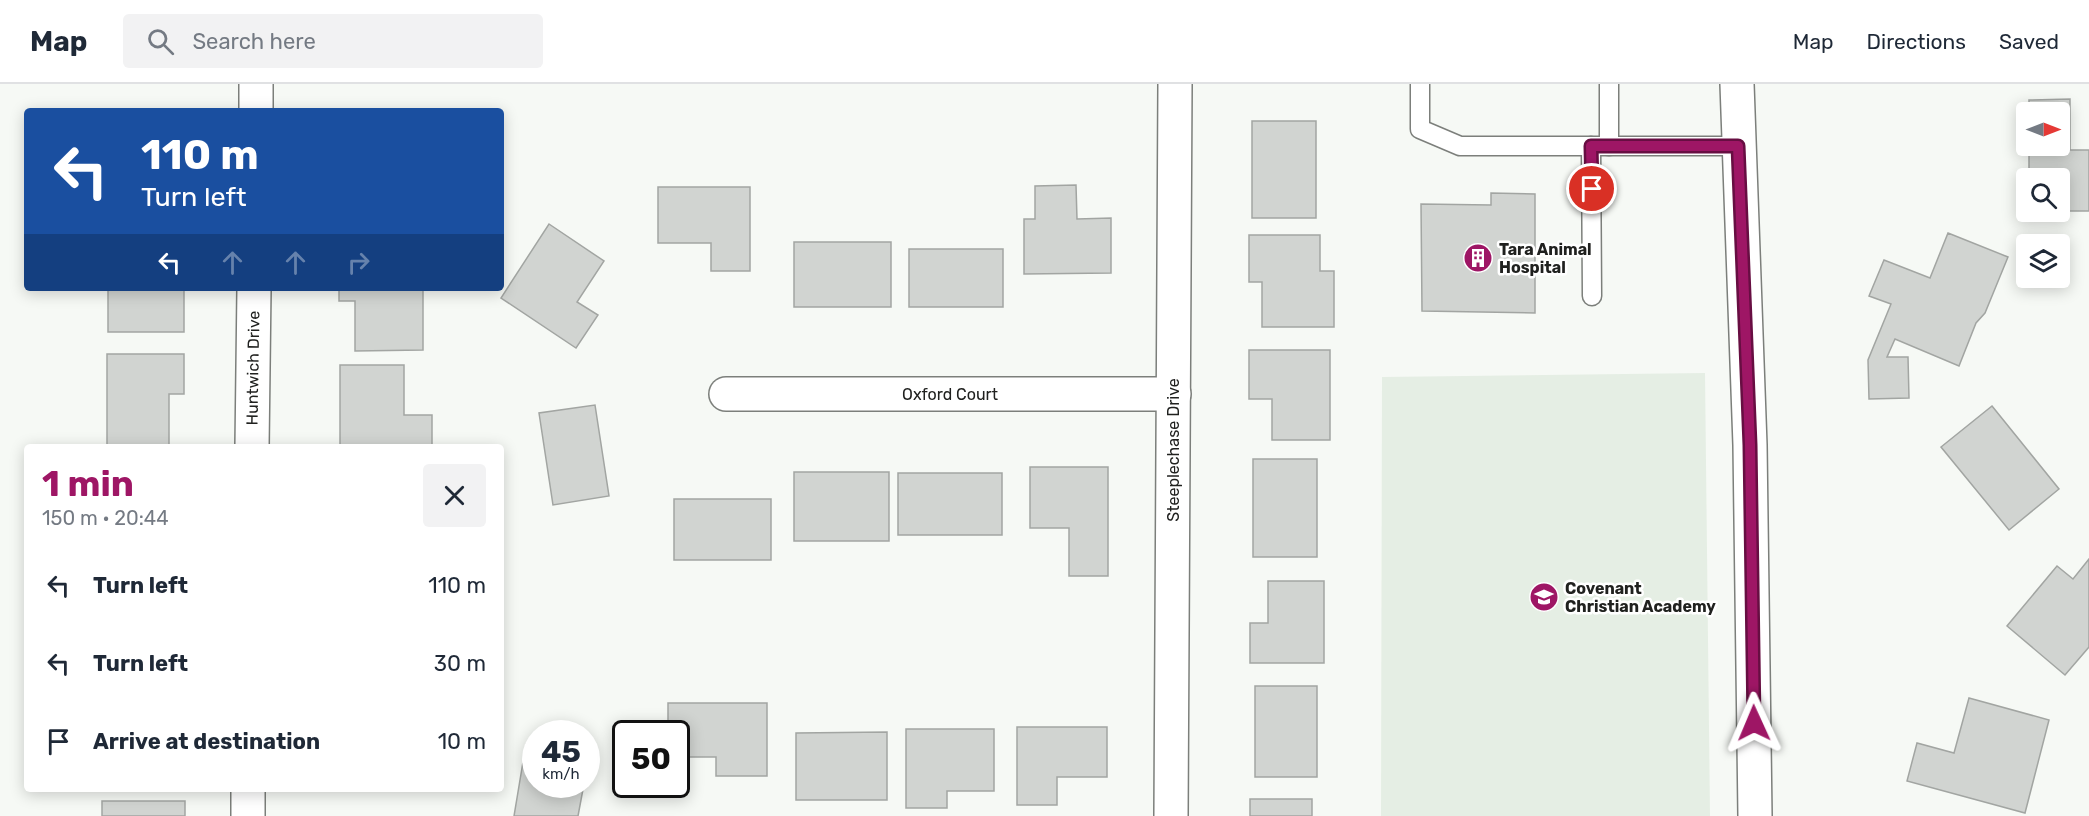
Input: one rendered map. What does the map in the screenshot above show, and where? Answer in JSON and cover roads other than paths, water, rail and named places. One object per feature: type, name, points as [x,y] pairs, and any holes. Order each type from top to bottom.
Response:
[{"type":"street","points":[[256,84],[256,108]]},
{"type":"street","name":"Steeplechase Drive","points":[[1171,816],[1175,84]]},
{"type":"street","points":[[1737,84],[1750,445],[1755,816]]},
{"type":"street","name":"Huntwich Drive","points":[[252,444],[254,291]]},
{"type":"street","name":"Oxford Court","points":[[726,394],[1174,394]]},
{"type":"street","points":[[248,792],[248,816]]},
{"type":"lane","points":[[1420,84],[1420,129],[1460,146],[1738,146]]},
{"type":"lane","points":[[1592,296],[1600,146],[1609,84]]},
{"type":"place","name":"Tara Animal Hospital","points":[[1478,258]]},
{"type":"place","name":"Covenant Christian Academy","points":[[1544,597]]}]
